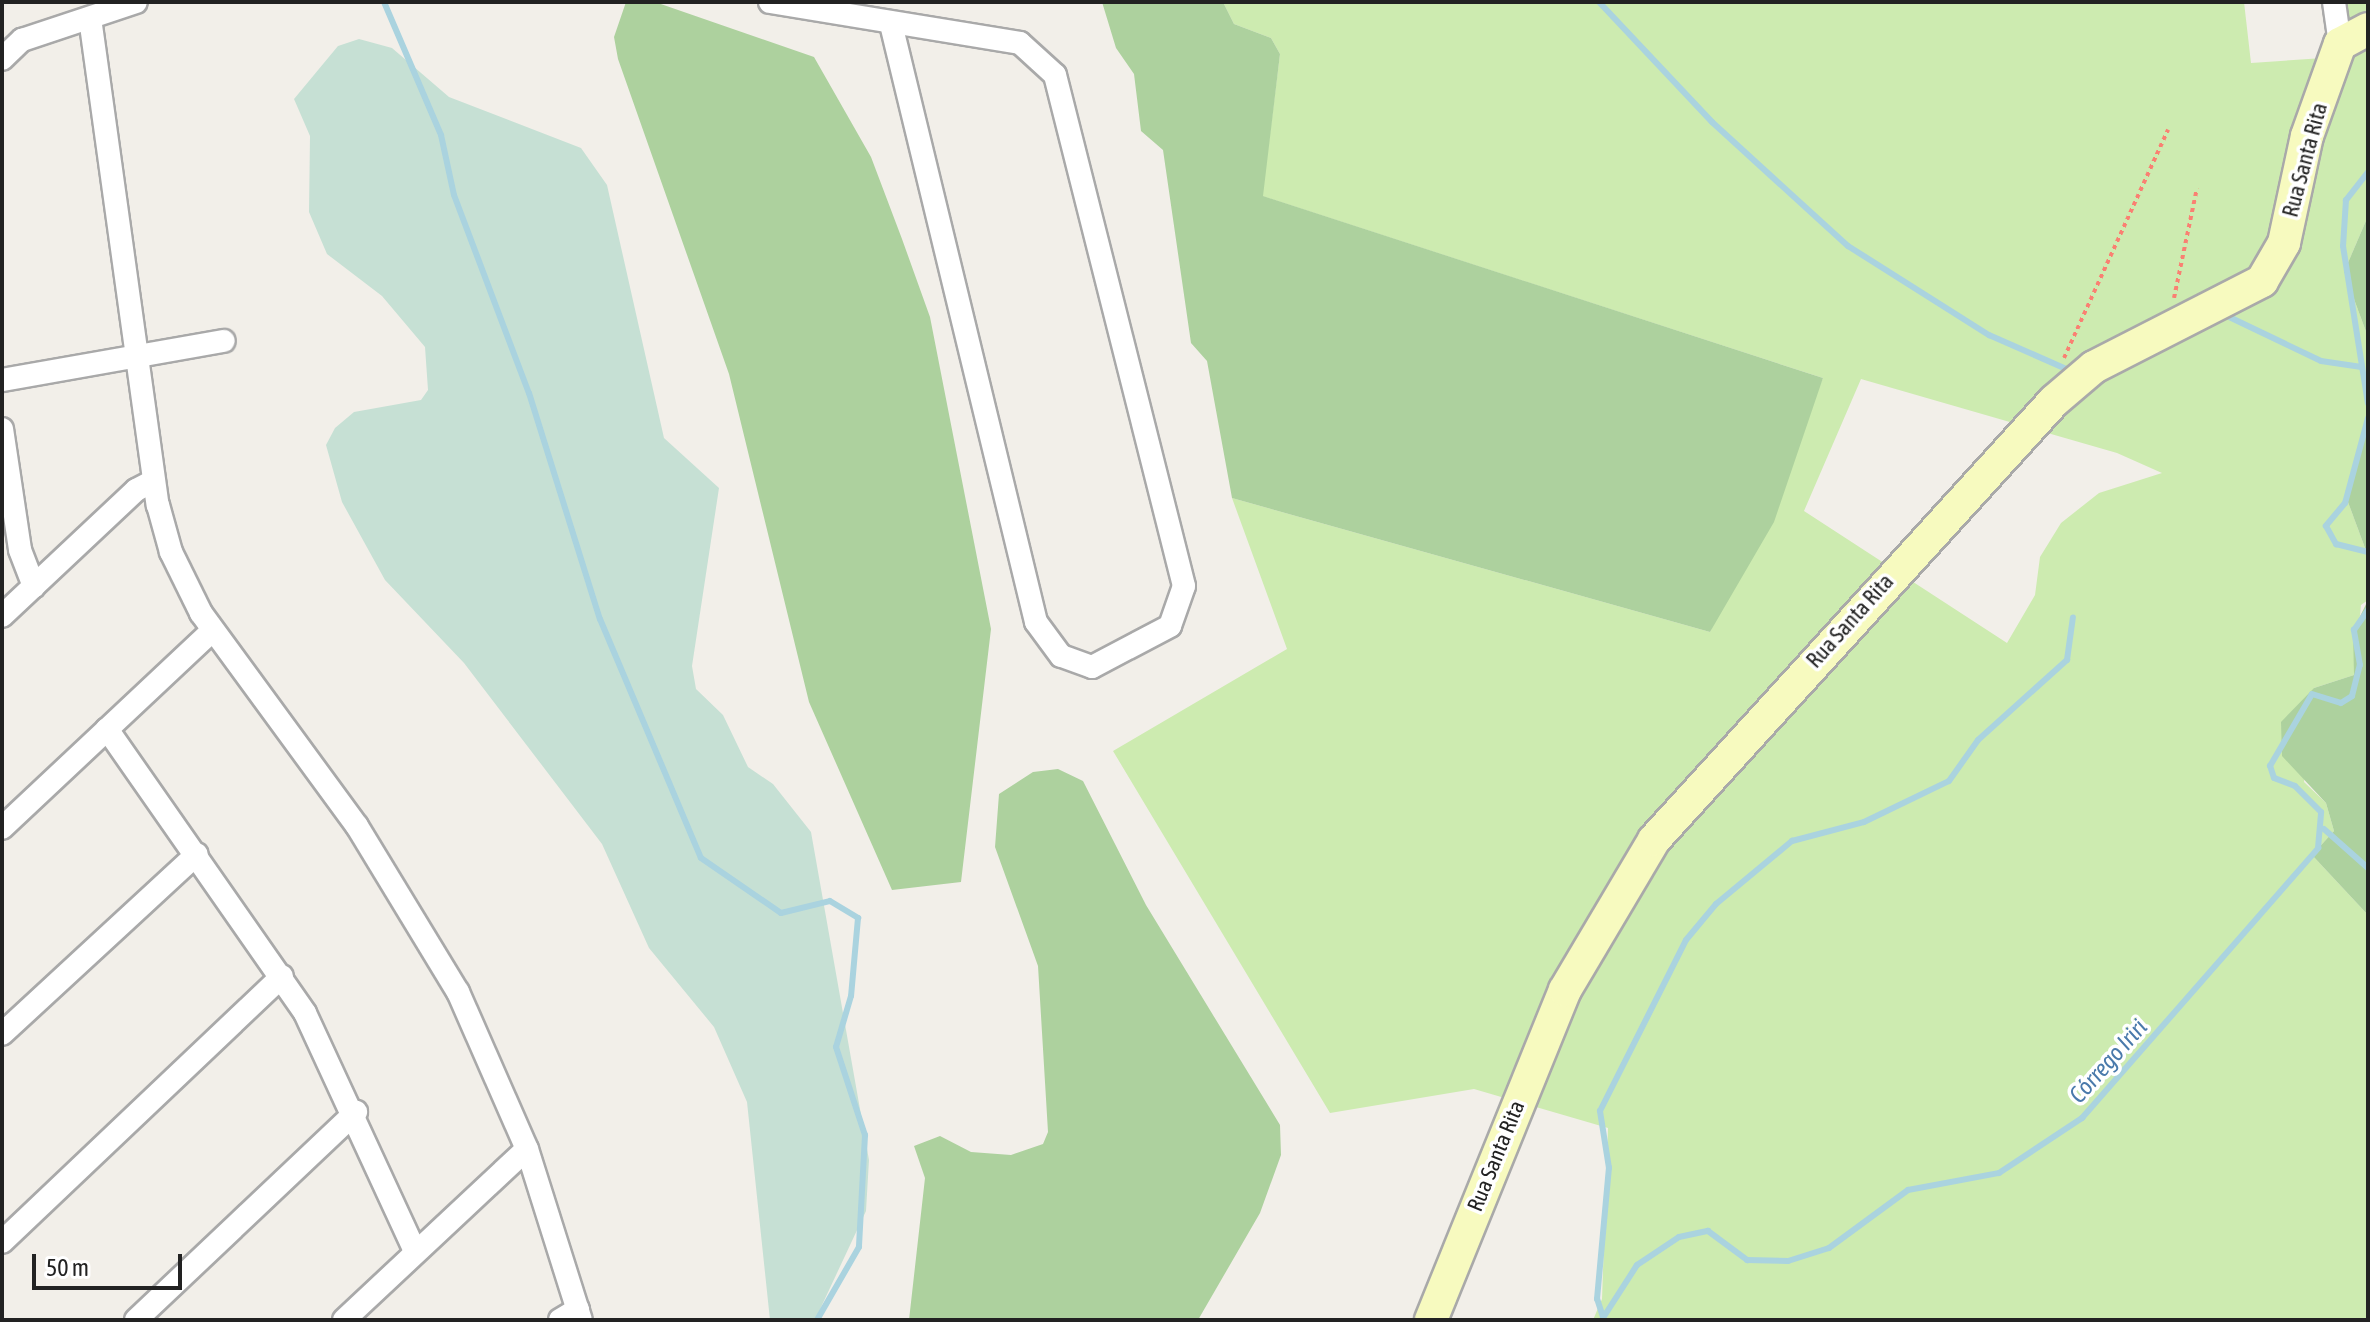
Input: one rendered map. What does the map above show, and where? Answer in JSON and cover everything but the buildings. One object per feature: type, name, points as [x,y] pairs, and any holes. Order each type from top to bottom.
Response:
[{"type":"street","points":[[2,59],[22,40],[136,2]]},
{"type":"street","points":[[770,2],[1020,43],[1055,75],[1184,586],[1170,626],[1092,667],[1061,656],[1036,622],[891,24]]},
{"type":"street","points":[[2334,2],[2354,37]]},
{"type":"street","points":[[90,18],[154,481],[171,552],[213,630],[400,891],[464,1005],[527,1149],[573,1316]]},
{"type":"street","name":"Rua Santa Rita","points":[[1431,1320],[1565,990],[1654,840],[2054,401],[2094,367],[2252,290],[2273,268],[2354,37]]},
{"type":"street","points":[[2,380],[224,341]]},
{"type":"street","points":[[2,429],[20,550],[34,586]]},
{"type":"street","points":[[2,616],[154,481]]},
{"type":"street","points":[[2,828],[213,630]]},
{"type":"street","points":[[107,729],[282,976],[356,1112],[415,1251]]},
{"type":"street","points":[[2,1034],[197,854]]},
{"type":"street","points":[[2,1242],[282,976]]},
{"type":"street","points":[[136,1320],[356,1112]]},
{"type":"street","points":[[344,1320],[527,1149]]},
{"type":"path","points":[[2062,363],[2168,130]]},
{"type":"path","points":[[2167,332],[2197,188]]},
{"type":"green space","points":[[626,2],[655,2],[814,57],[871,157],[930,317],[991,629],[961,882],[892,890],[809,702],[729,374],[618,59],[614,37]]},
{"type":"green space","points":[[1102,2],[1223,2],[1234,24],[1271,38],[1280,54],[1263,196],[1823,378],[1774,522],[1710,632],[1232,498],[1207,361],[1191,343],[1163,150],[1141,131],[1134,74],[1116,48]]},
{"type":"green space","points":[[1223,2],[2244,2],[2251,63],[2323,58],[2328,2],[2368,2],[2368,216],[2344,272],[2368,337],[2368,411],[2345,494],[2368,556],[2368,600],[2361,605],[2354,675],[2314,688],[2304,782],[2326,803],[2334,831],[2312,855],[2368,915],[2368,1320],[1593,1320],[1602,1299],[1608,1128],[1474,1089],[1330,1113],[1113,751],[1287,649],[1232,498],[1710,632],[1823,378],[1262,196],[1280,54],[1271,38],[1234,24]],"holes":[[[1861,379],[2117,453],[2162,473],[2099,493],[2061,523],[2040,557],[2035,595],[2007,643],[1804,511]]]},
{"type":"green space","points":[[359,39],[392,48],[449,97],[581,148],[607,185],[664,438],[719,488],[692,666],[696,689],[723,715],[748,767],[773,784],[811,832],[869,1160],[866,1211],[815,1320],[770,1320],[747,1102],[714,1027],[649,948],[602,844],[464,663],[385,580],[342,502],[326,445],[335,428],[354,412],[421,400],[428,390],[425,347],[382,296],[327,254],[309,212],[310,136],[294,99],[338,46]]},
{"type":"green space","points":[[2368,216],[2368,337],[2344,272]]},
{"type":"green space","points":[[2368,411],[2368,556],[2345,494]]},
{"type":"green space","points":[[2368,600],[2368,915],[2312,855],[2334,831],[2326,803],[2282,756],[2281,722],[2314,688],[2354,675],[2353,631]]},
{"type":"green space","points":[[1058,769],[1083,781],[1146,905],[1280,1125],[1281,1155],[1260,1213],[1198,1320],[909,1320],[925,1178],[914,1146],[940,1136],[971,1152],[1011,1155],[1043,1144],[1048,1132],[1038,966],[995,847],[999,794],[1033,772]]},
{"type":"waterway","points":[[384,2],[441,135],[454,195],[529,393],[600,619],[701,858],[781,913],[830,901],[858,918],[851,996],[836,1047],[865,1135],[859,1247],[817,1320]]},
{"type":"waterway","points":[[1599,2],[1712,122],[1848,246],[1989,335],[2071,371]]},
{"type":"waterway","name":"Córrego Iriri","points":[[2368,172],[2346,200],[2343,246],[2368,403]]},
{"type":"waterway","points":[[2225,315],[2321,361],[2362,367]]},
{"type":"waterway","name":"Córrego Iriri","points":[[2368,418],[2345,503],[2326,526],[2336,544],[2368,552]]},
{"type":"waterway","name":"Córrego Iriri","points":[[1603,1318],[1637,1265],[1679,1237],[1708,1231],[1747,1260],[1788,1261],[1829,1248],[1908,1190],[1999,1173],[2082,1118],[2318,848],[2321,812],[2295,786],[2274,778],[2270,766],[2312,694],[2341,703],[2352,696],[2360,665],[2354,630],[2368,610]]},
{"type":"waterway","points":[[1603,1317],[1597,1299],[1609,1168],[1600,1111],[1686,940],[1716,904],[1792,841],[1864,822],[1949,781],[1978,740],[2067,660],[2073,617]]},
{"type":"waterway","points":[[2324,829],[2368,868]]}]
